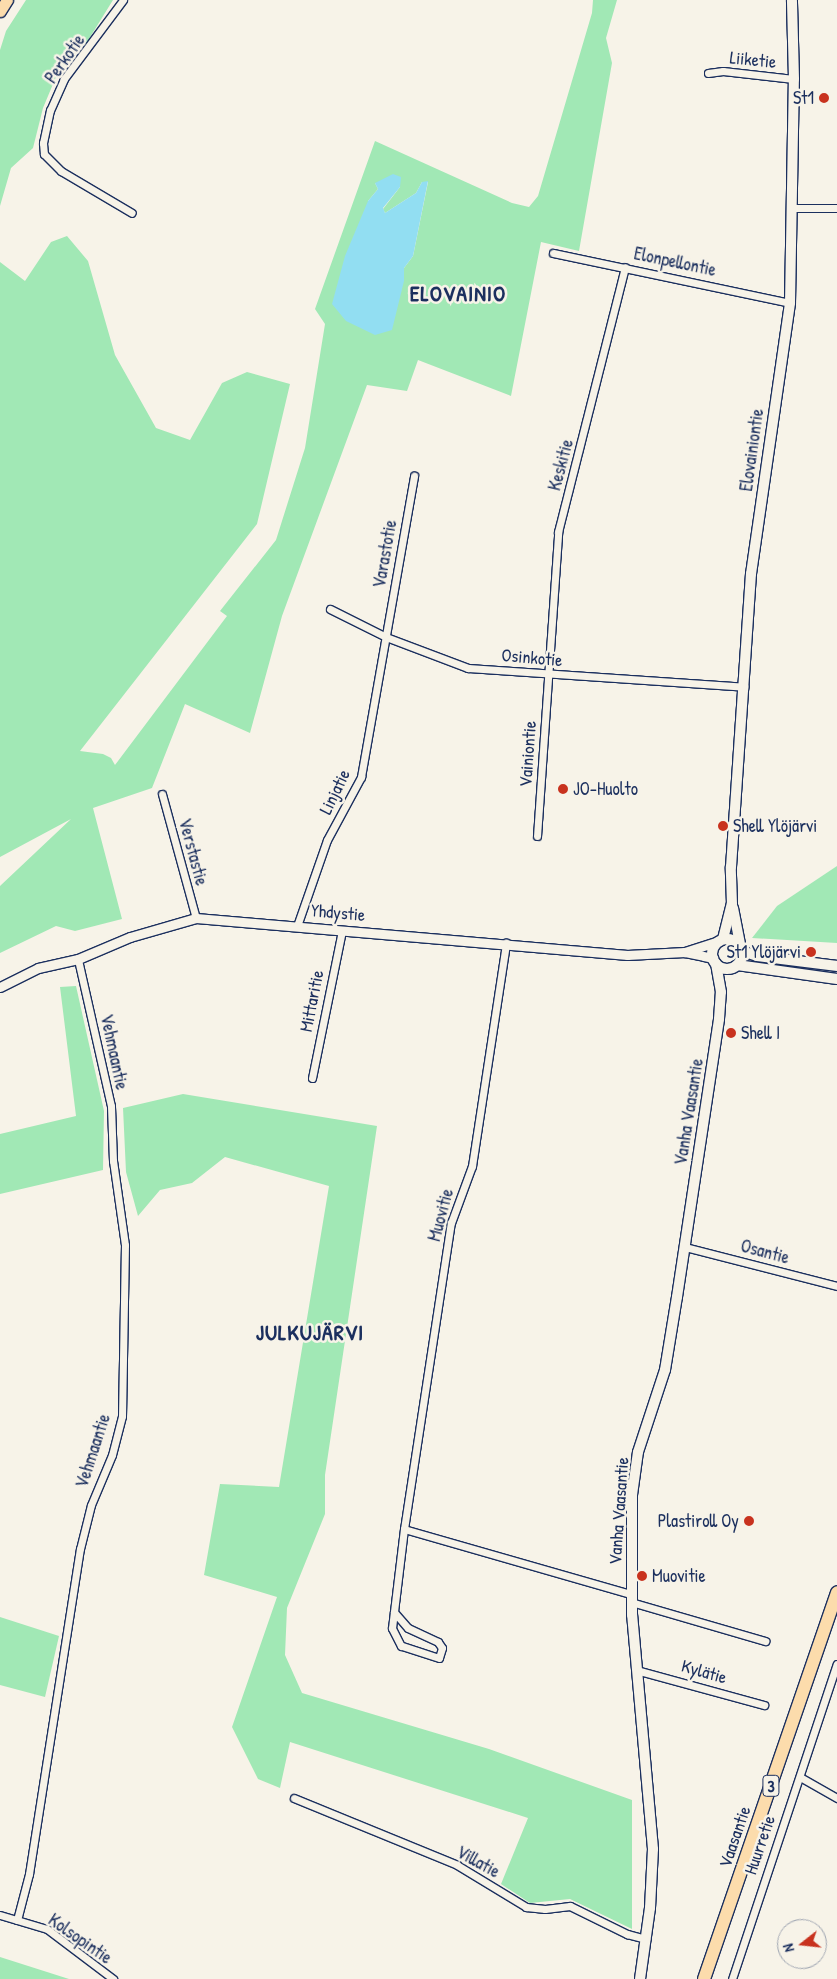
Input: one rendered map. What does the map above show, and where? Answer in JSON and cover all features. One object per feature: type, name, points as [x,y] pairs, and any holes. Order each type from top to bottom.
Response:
[{"type":"highway","name":"Vaasantie","points":[[704,1979],[837,1592]]},
{"type":"main road","points":[[0,11],[7,0]]},
{"type":"main road","name":"Elovainiontie","points":[[741,948],[732,904],[731,867],[756,535],[790,303],[794,79],[792,0]]},
{"type":"main road","name":"Elovainiontie","points":[[721,940],[732,904]]},
{"type":"main road","points":[[837,966],[757,956],[741,948],[732,939],[721,940],[713,950],[714,961],[734,967],[837,979]]},
{"type":"main road","points":[[734,967],[741,948]]},
{"type":"main road","name":"Vanha Vaasantie","points":[[640,1979],[652,1877],[652,1826],[636,1670],[631,1598],[634,1476],[638,1452],[665,1370],[685,1246],[720,1019],[721,992],[714,961]]},
{"type":"main road","name":"Vanha Vaasantie","points":[[721,992],[734,967]]},
{"type":"street","name":"Perkotie","points":[[124,0],[64,79],[50,110],[43,143],[44,154],[61,171],[132,213]]},
{"type":"street","name":"Liiketie","points":[[708,73],[723,71],[794,79]]},
{"type":"street","points":[[792,208],[837,208]]},
{"type":"street","name":"Elonpellontie","points":[[553,253],[790,303]]},
{"type":"street","name":"Keskitie","points":[[549,675],[558,532],[625,267]]},
{"type":"street","name":"Varastotie","points":[[386,637],[414,476]]},
{"type":"street","name":"Osinkotie","points":[[330,609],[386,637],[468,668],[744,687]]},
{"type":"street","name":"Linjatie","points":[[297,926],[327,840],[361,777],[386,637]]},
{"type":"street","name":"Vainiontie","points":[[537,836],[549,675]]},
{"type":"street","name":"Verstastie","points":[[162,794],[196,918]]},
{"type":"street","name":"Yhdystie","points":[[0,986],[38,968],[78,959],[130,937],[196,918],[506,943],[627,955],[685,952],[721,940]]},
{"type":"street","name":"Mittaritie","points":[[312,1078],[342,930]]},
{"type":"street","name":"Muovitie","points":[[394,1612],[408,1628],[438,1642],[442,1648],[439,1658],[401,1646],[392,1628],[404,1529],[451,1224],[472,1166],[506,943]]},
{"type":"street","name":"Yhdystie","points":[[685,952],[714,961]]},
{"type":"street","name":"Vehmaantie","points":[[17,1920],[29,1874],[80,1550],[91,1505],[112,1455],[122,1416],[125,1245],[112,1161],[111,1106],[78,959]]},
{"type":"street","name":"Osantie","points":[[685,1246],[837,1286]]},
{"type":"street","points":[[404,1529],[765,1641]]},
{"type":"street","name":"Huurretie","points":[[732,1979],[837,1664]]},
{"type":"street","name":"Kylätie","points":[[636,1670],[764,1705]]},
{"type":"street","points":[[800,1777],[837,1798]]},
{"type":"street","name":"Villatie","points":[[294,1798],[457,1865],[526,1907],[545,1909],[570,1906],[627,1934],[646,1939]]},
{"type":"street","name":"Kolsopintie","points":[[0,1915],[47,1929],[113,1979]]},
{"type":"green space","points":[[26,0],[113,0],[87,42],[58,72],[43,108],[33,148],[11,168],[0,206],[0,50],[6,31]]},
{"type":"green space","points":[[593,0],[617,0],[606,38],[612,63],[579,251],[541,242],[511,396],[418,360],[407,391],[367,385],[282,616],[250,733],[185,704],[152,788],[93,808],[122,919],[75,931],[56,926],[0,953],[0,886],[71,819],[0,857],[0,262],[25,281],[51,242],[67,236],[88,261],[115,355],[156,428],[190,440],[222,383],[247,372],[290,384],[257,524],[80,751],[103,754],[111,758],[115,765],[227,616],[220,611],[276,540],[305,448],[325,324],[315,309],[375,141],[512,203],[529,207],[538,196],[592,13]],"holes":[[[422,182],[428,182],[413,256],[404,268],[404,281],[368,201],[378,189],[375,183],[400,187],[383,209],[385,213],[416,193]]]},
{"type":"green space","points":[[837,866],[837,943],[752,938],[777,906]]},
{"type":"green space","points":[[76,986],[104,1111],[103,1170],[0,1194],[0,1134],[76,1116],[60,987]]},
{"type":"green space","points":[[183,1094],[377,1126],[325,1475],[325,1514],[287,1608],[285,1655],[302,1693],[489,1749],[632,1800],[632,1929],[570,1899],[530,1903],[501,1884],[528,1818],[290,1742],[280,1788],[258,1779],[232,1727],[277,1597],[204,1575],[220,1484],[279,1487],[329,1186],[225,1157],[192,1183],[160,1190],[138,1216],[126,1172],[123,1108]]},
{"type":"green space","points":[[0,1617],[59,1636],[45,1697],[0,1685]]},
{"type":"green space","points":[[0,1957],[69,1979],[0,1979]]},
{"type":"water","points":[[393,174],[401,177],[400,187],[383,208],[385,213],[416,193],[422,182],[428,181],[413,256],[404,268],[404,281],[392,330],[375,335],[346,321],[332,304],[345,256],[368,201],[378,189],[375,183]]},
{"type":"place","name":"St1","points":[[824,98]]},
{"type":"place","name":"JO-Huolto","points":[[563,789]]},
{"type":"place","name":"Shell Ylöjärvi","points":[[723,826]]},
{"type":"place","name":"St1 Ylöjärvi","points":[[811,952]]},
{"type":"place","name":"Shell I","points":[[731,1033]]},
{"type":"place","name":"Plastiroll Oy","points":[[749,1521]]},
{"type":"place","name":"Muovitie","points":[[642,1576]]},
{"type":"district","name":"ELOVAINIO","points":[[458,294]]},
{"type":"district","name":"JULKUJÄRVI","points":[[310,1333]]}]
